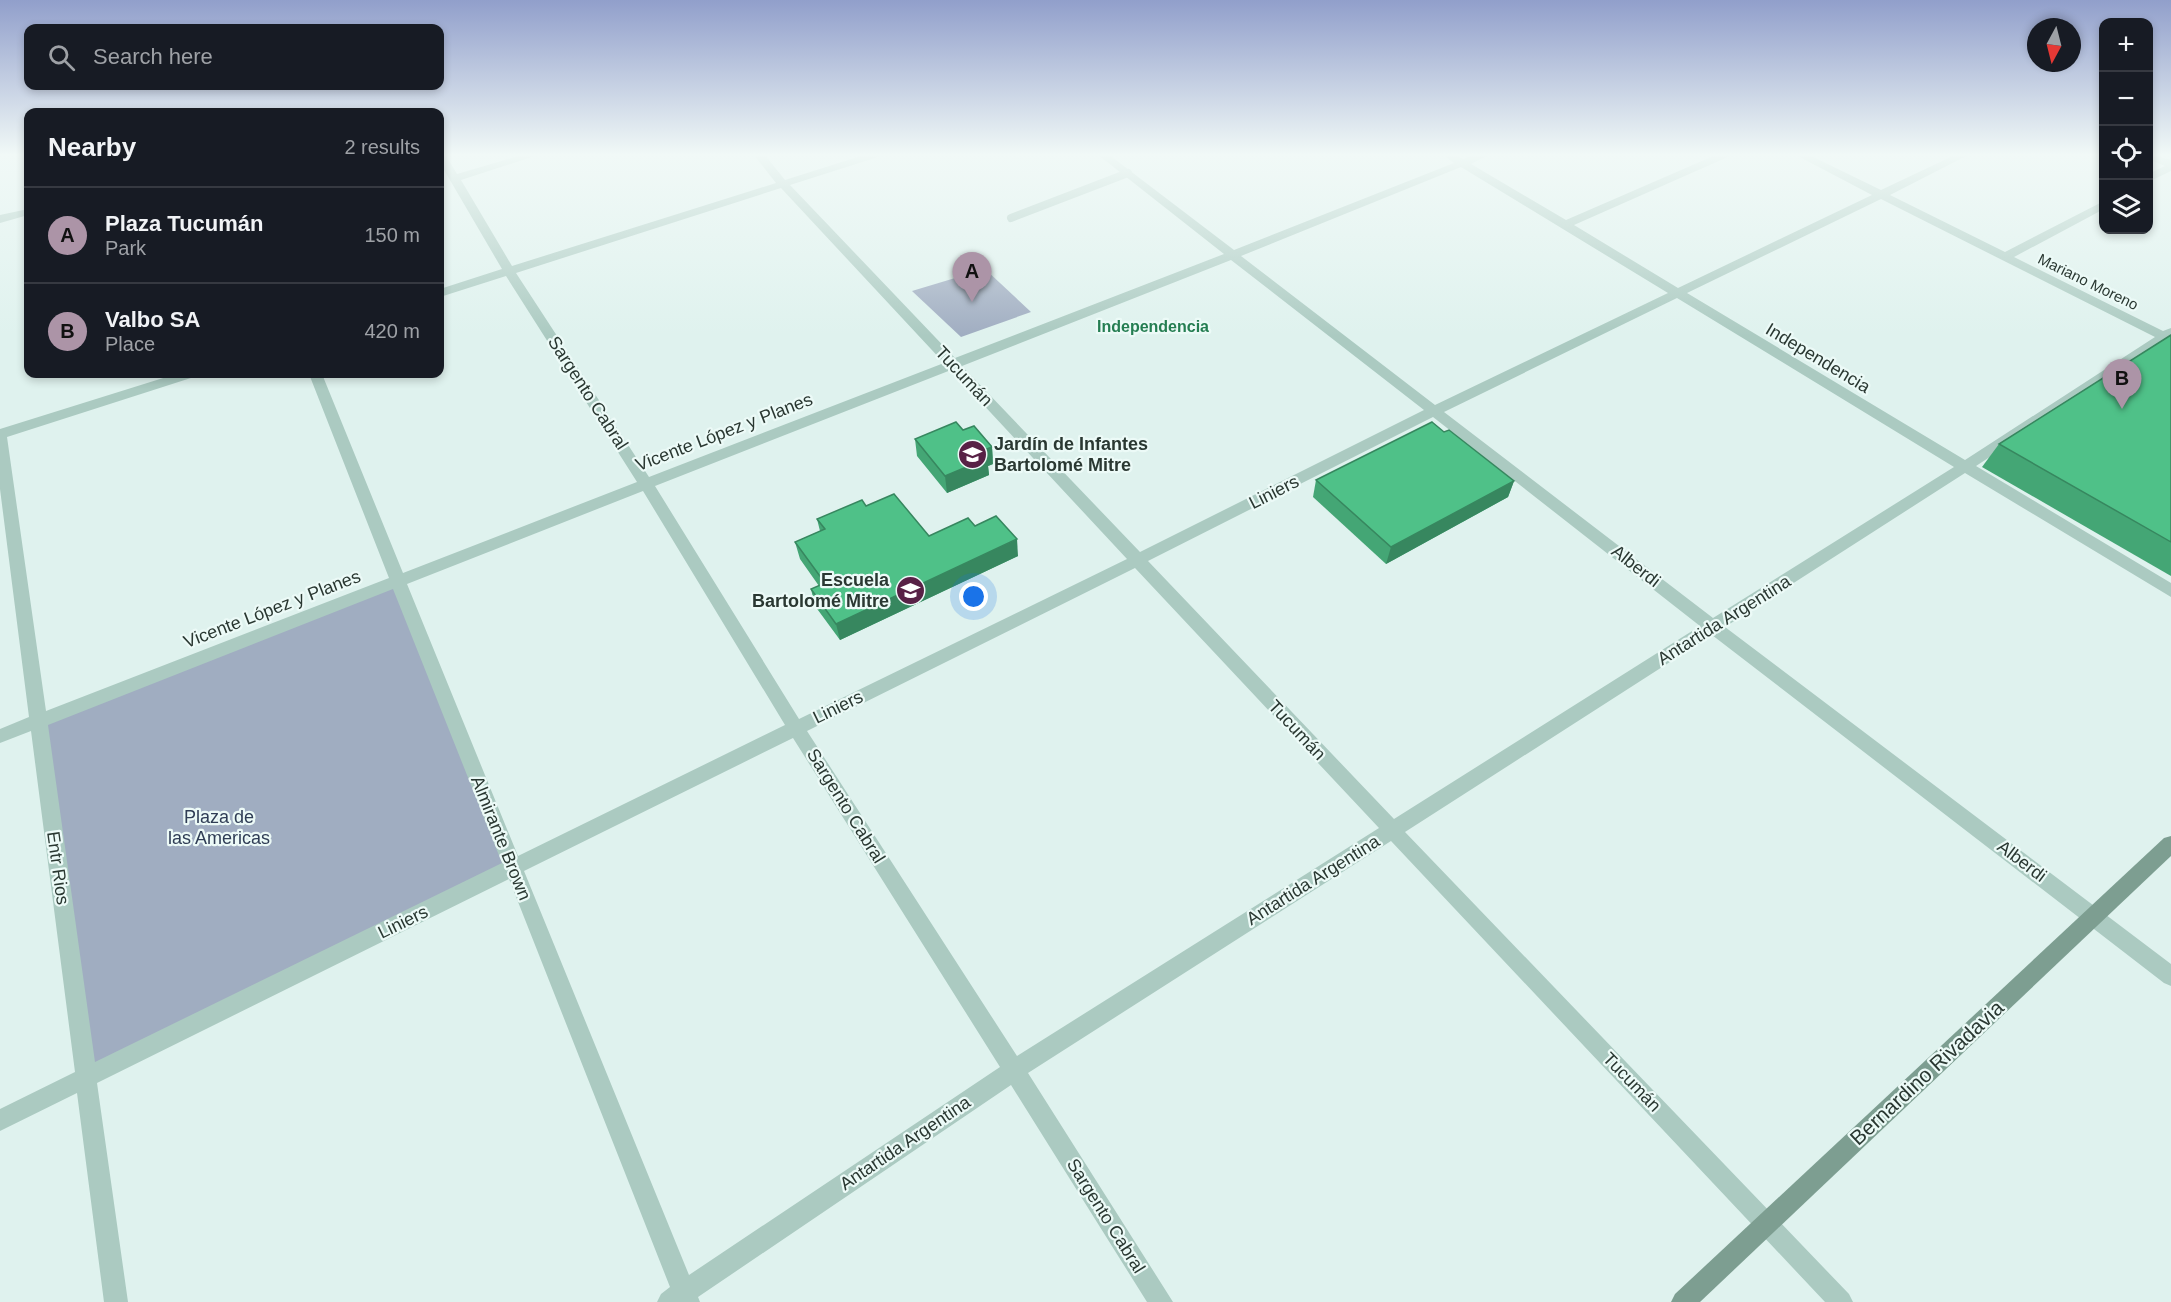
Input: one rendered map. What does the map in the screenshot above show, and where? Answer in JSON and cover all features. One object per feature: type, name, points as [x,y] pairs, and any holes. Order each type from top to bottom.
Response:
[{"type":"main road","name":"Bernardino Rivadavia","points":[[1683,1302],[2171,844]]},
{"type":"street","points":[[0,219],[17,215]]},
{"type":"street","name":"Sargento Cabral","points":[[476,215],[509,271],[646,484],[796,728],[1161,1302]]},
{"type":"street","points":[[444,292],[686,215]]},
{"type":"street","name":"Tucumán","points":[[812,215],[1841,1302]]},
{"type":"street","name":"Alberdi","points":[[1181,215],[1713,627],[2171,976]]},
{"type":"street","name":"Vicente López y Planes","points":[[0,736],[1333,215]]},
{"type":"street","name":"Independencia","points":[[1548,215],[2171,591]]},
{"type":"street","points":[[1565,225],[1588,215]]},
{"type":"street","name":"Liniers","points":[[0,1120],[1138,561],[1434,411],[1839,215]]},
{"type":"street","name":"Mariano Moreno","points":[[1920,215],[2169,336]]},
{"type":"street","points":[[2005,257],[2083,215]]},
{"type":"street","name":"Antartida Argentina","points":[[680,1299],[1014,1070],[2169,336]]},
{"type":"street","points":[[0,434],[176,378]]},
{"type":"street","name":"Almirante Brown","points":[[317,378],[513,867],[680,1299]]},
{"type":"street","name":"Entr Rios","points":[[0,434],[116,1302]]},
{"type":"lane","points":[[1011,218],[1019,215]]},
{"type":"green space","points":[[985,269],[1031,312],[961,337],[912,291]]},
{"type":"green space","name":"Plaza de las Americas","points":[[399,581],[513,867],[86,1078],[38,720]]},
{"type":"building","points":[[2171,335],[2171,542],[1999,444]]},
{"type":"building","points":[[956,422],[963,430],[974,426],[992,447],[981,451],[988,458],[945,476],[915,439]]},
{"type":"building","points":[[1432,422],[1444,432],[1449,430],[1514,481],[1391,547],[1316,480]]},
{"type":"building","points":[[894,494],[929,536],[968,518],[975,526],[996,516],[1017,539],[836,624],[811,589],[825,583],[795,542],[825,529],[817,519],[862,500],[866,506]]},
{"type":"place","name":"Plaza Tucumán","points":[[972,302]]},
{"type":"place","name":"Valbo SA","points":[[2122,409]]},
{"type":"place","name":"Jardín de Infantes Bartolomé Mitre","points":[[973,454]]},
{"type":"place","name":"Escuela Bartolomé Mitre","points":[[910,590]]},
{"type":"district","name":"Independencia","points":[[1153,326]]}]
